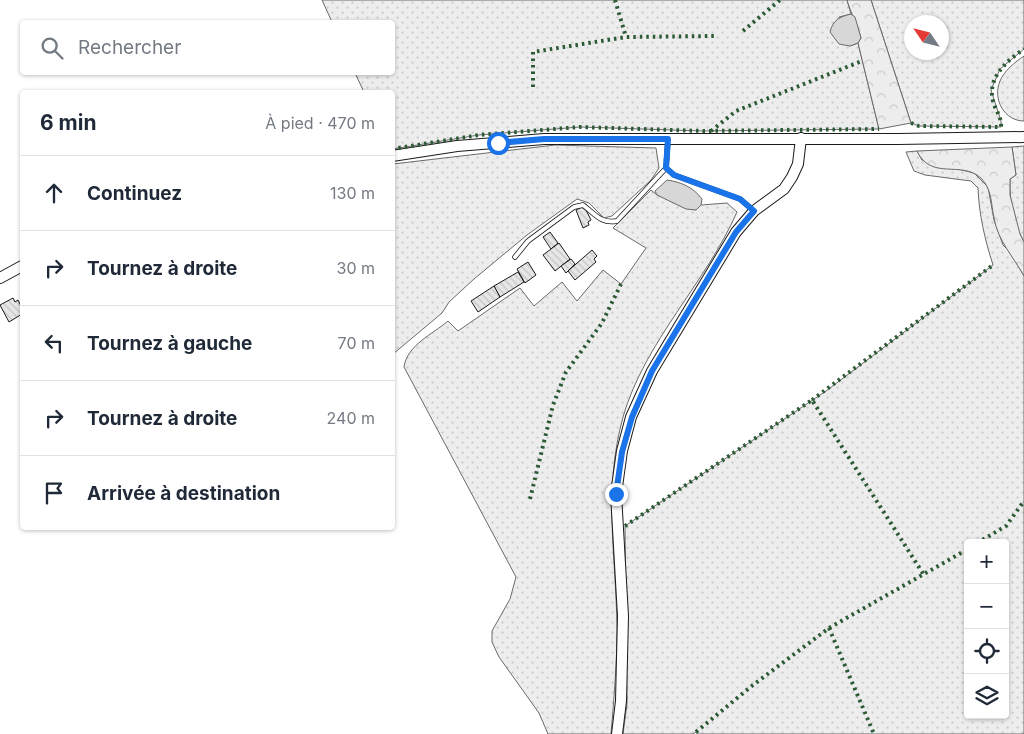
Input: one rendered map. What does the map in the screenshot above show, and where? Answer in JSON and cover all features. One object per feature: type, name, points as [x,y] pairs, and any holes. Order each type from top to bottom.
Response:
[{"type":"street","points":[[395,156],[457,146],[544,139],[1024,137]]},
{"type":"street","points":[[618,734],[621,701],[623,616],[616,494],[622,452],[632,417],[652,371],[736,232],[754,211],[784,189],[792,177],[798,164],[800,138]]},
{"type":"street","points":[[0,278],[20,267]]},
{"type":"lane","points":[[515,257],[528,241],[574,207],[583,205],[599,219],[608,223],[617,221],[666,168],[668,139]]},
{"type":"lane","points":[[666,168],[674,175],[740,199],[754,211]]},
{"type":"green space","points":[[322,0],[847,0],[851,14],[839,17],[850,46],[858,43],[879,129],[703,131],[580,127],[479,135],[395,149],[395,90],[363,90],[356,75],[395,75],[395,20],[331,20]]},
{"type":"green space","points":[[847,0],[871,0],[911,123],[879,129],[858,43],[861,38]]},
{"type":"green space","points":[[871,0],[1024,0],[1024,49],[1000,69],[991,90],[1001,121],[1001,127],[919,126],[911,123]]},
{"type":"green space","points":[[1024,56],[1024,121],[1011,117],[1002,108],[999,102],[998,88],[1004,74]]},
{"type":"green space","points":[[555,145],[656,148],[659,168],[651,180],[612,216],[604,218],[589,203],[577,199],[527,235],[474,279],[449,302],[442,313],[395,352],[395,164]]},
{"type":"green space","points":[[1024,146],[1024,242],[1015,220],[1011,203],[1010,179],[1016,175],[1012,147]]},
{"type":"green space","points":[[1012,147],[1016,175],[1010,179],[1010,195],[1020,234],[1024,242],[1024,276],[999,234],[985,182],[973,173],[965,170],[938,168],[930,165],[923,160],[917,151]]},
{"type":"green space","points":[[917,151],[922,160],[974,173],[988,187],[994,220],[1003,245],[1010,252],[1024,276],[1024,734],[697,734],[696,732],[693,734],[623,734],[627,704],[625,526],[826,391],[993,265],[983,227],[978,188],[971,181],[925,175],[914,171],[906,152]]},
{"type":"green space","points":[[651,190],[657,195],[696,210],[701,205],[727,203],[737,212],[709,263],[646,363],[633,389],[623,417],[613,471],[612,497],[617,628],[611,734],[548,734],[539,713],[499,657],[492,642],[492,631],[510,599],[516,577],[404,367],[406,359],[415,346],[448,321],[458,331],[520,288],[534,306],[562,282],[577,301],[603,270],[621,284],[646,248],[613,228]]},
{"type":"shaded area","points":[[851,14],[855,17],[861,38],[858,43],[850,46],[839,44],[830,32],[831,28],[837,20]]},
{"type":"shaded area","points":[[667,180],[691,188],[702,199],[701,205],[696,210],[686,209],[657,195],[655,191]]},
{"type":"building","points":[[584,206],[591,220],[588,222],[589,225],[583,228],[576,210]]},
{"type":"building","points":[[550,232],[558,243],[551,249],[543,237]]},
{"type":"building","points":[[559,243],[570,259],[555,271],[543,255]]},
{"type":"building","points":[[592,250],[597,256],[594,259],[596,262],[575,280],[568,271]]},
{"type":"building","points":[[571,259],[575,264],[566,273],[561,266]]},
{"type":"building","points":[[528,262],[536,275],[525,283],[517,269]]},
{"type":"building","points":[[518,272],[524,282],[500,297],[494,286]]},
{"type":"building","points":[[494,286],[500,297],[478,312],[471,301]]},
{"type":"building","points":[[13,298],[15,302],[18,300],[20,315],[9,322],[0,305]]},
{"type":"hedge","points":[[615,0],[626,37]]},
{"type":"hedge","points":[[743,31],[780,0]]},
{"type":"hedge","points":[[533,87],[533,52],[626,37],[715,36]]},
{"type":"hedge","points":[[911,123],[919,126],[1001,127],[993,101],[993,84],[1005,64],[1024,49]]},
{"type":"hedge","points":[[711,131],[736,111],[862,61]]},
{"type":"hedge","points":[[395,149],[479,135],[580,127],[703,131],[879,129]]},
{"type":"hedge","points":[[812,400],[993,265]]},
{"type":"hedge","points":[[530,499],[553,405],[566,372],[602,323],[621,284]]},
{"type":"hedge","points":[[625,526],[812,400],[924,575]]},
{"type":"hedge","points":[[984,539],[1006,526],[1024,501]]},
{"type":"hedge","points":[[696,732],[753,685],[829,628],[964,551]]},
{"type":"hedge","points":[[829,628],[874,734]]},
{"type":"route","points":[[498,143],[544,139],[668,139],[666,168],[674,175],[740,199],[754,211],[736,232],[652,371],[632,417],[622,452],[616,494]]}]
